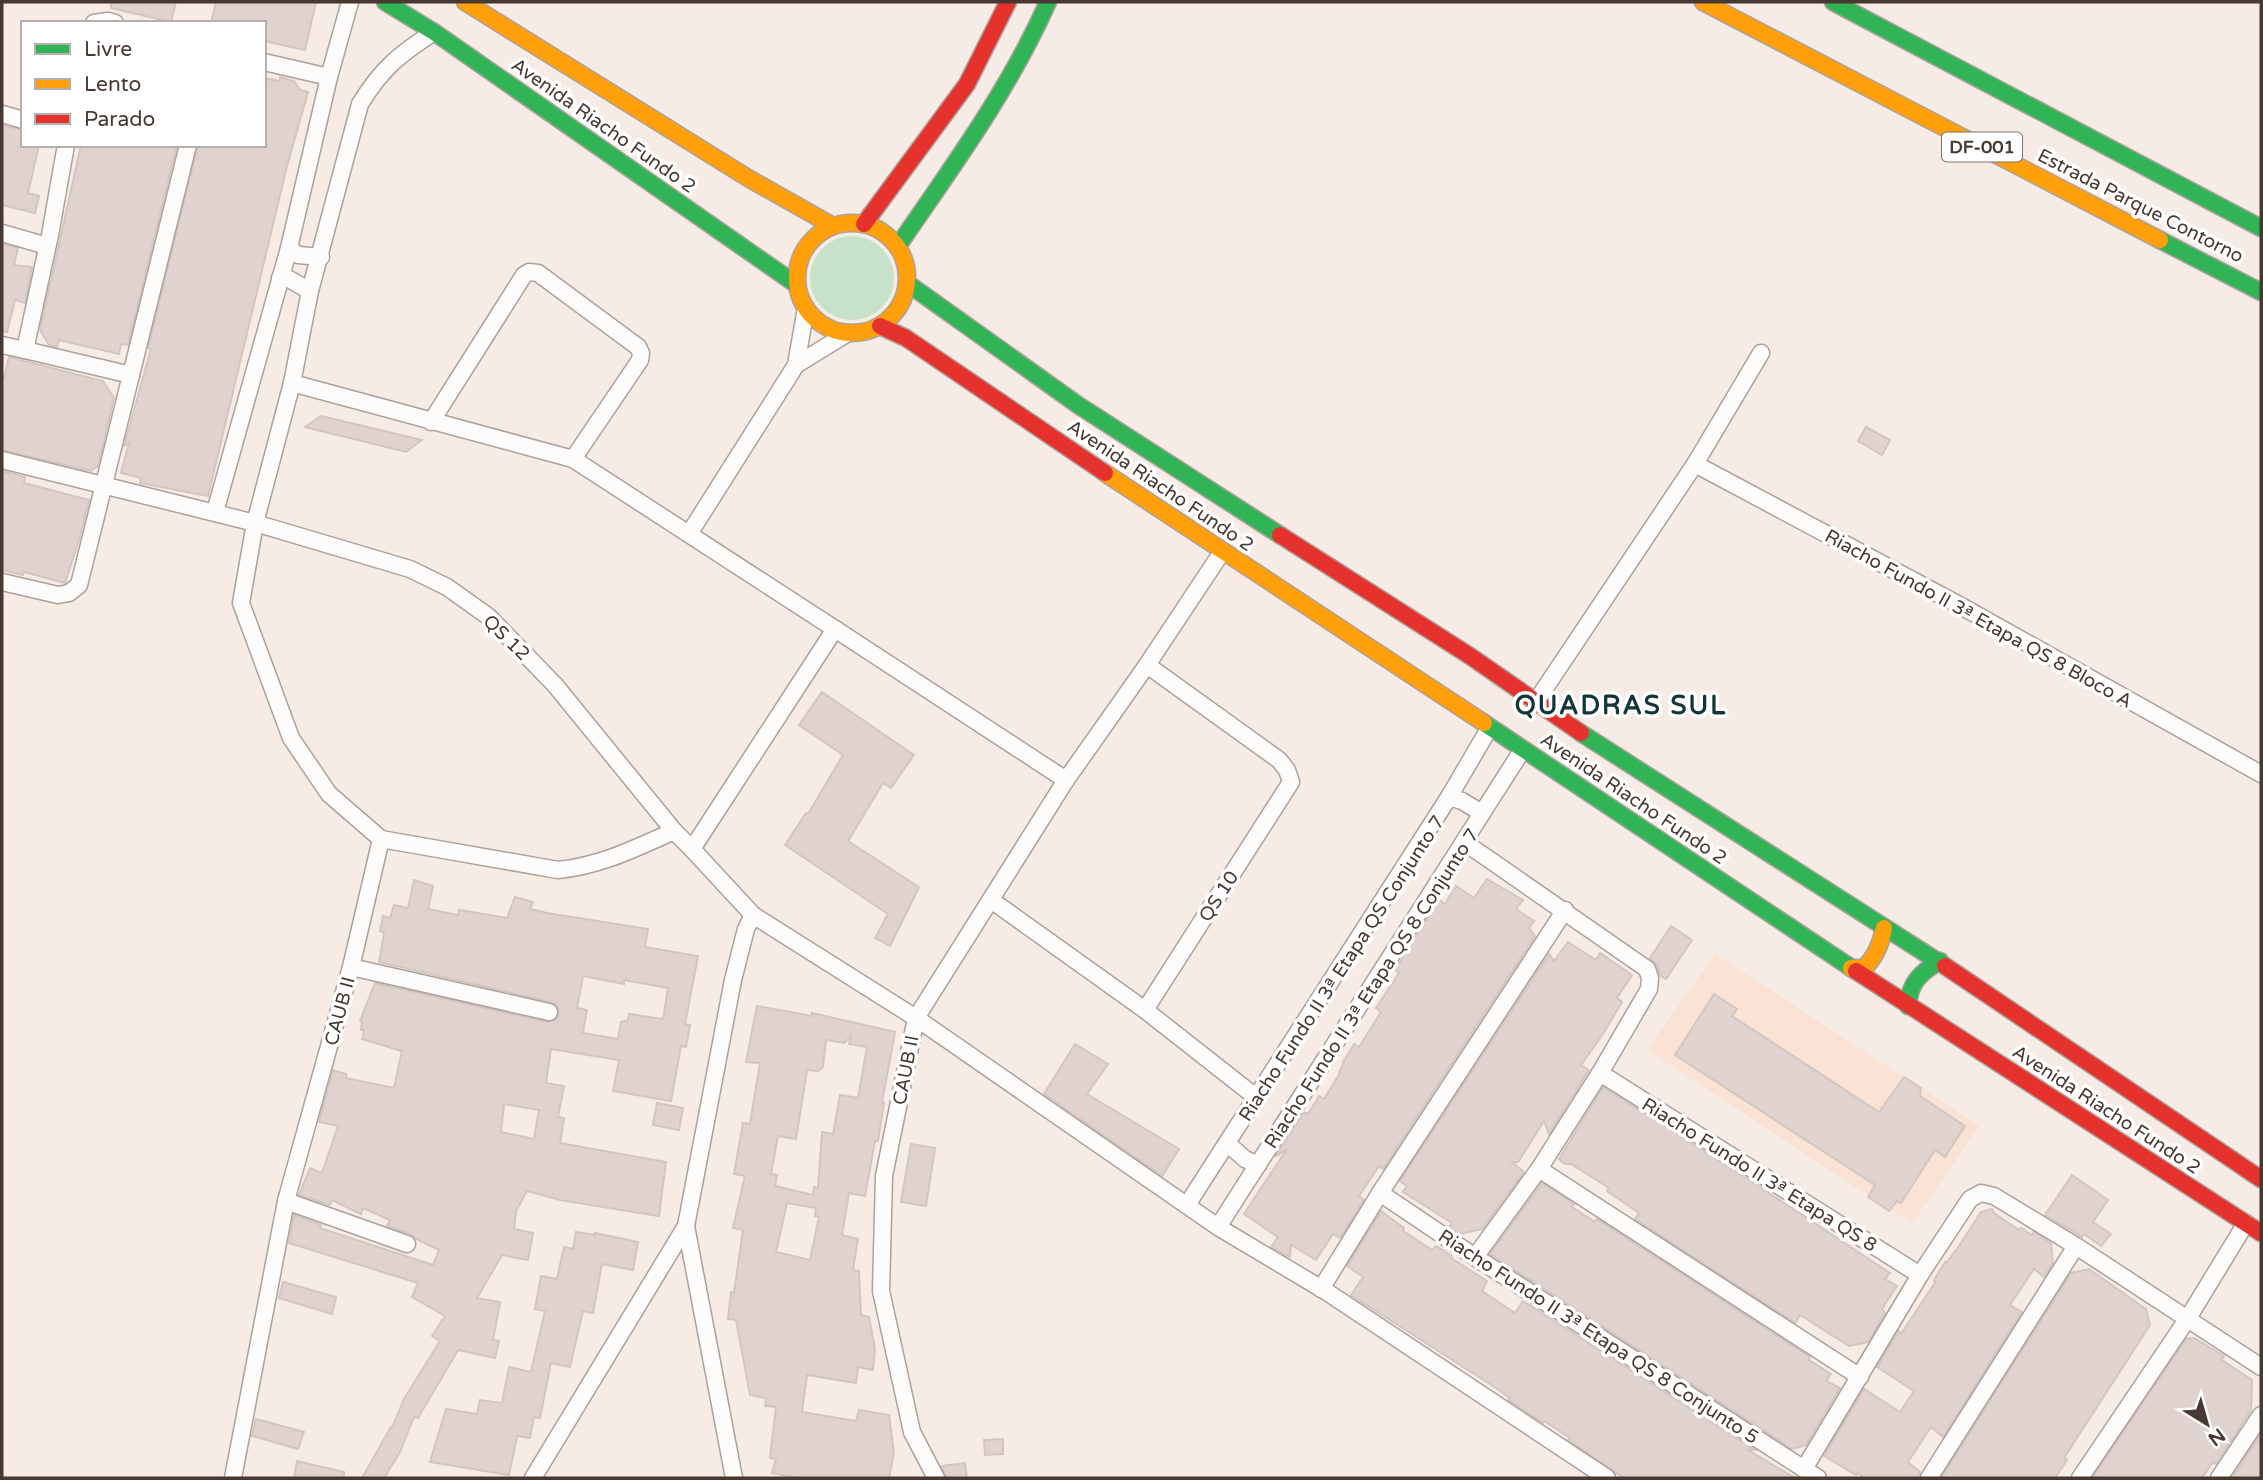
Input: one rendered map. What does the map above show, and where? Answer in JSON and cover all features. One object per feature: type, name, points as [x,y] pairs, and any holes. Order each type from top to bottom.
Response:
[{"type":"main road","name":"Avenida Riacho Fundo 2","points":[[385,2],[435,32],[797,285]]},
{"type":"main road","name":"Avenida Riacho Fundo 2","points":[[465,2],[748,178],[833,226]]},
{"type":"main road","points":[[864,224],[967,84],[1008,2]]},
{"type":"main road","points":[[898,246],[1000,97],[1048,2]]},
{"type":"main road","name":"Estrada Parque Contorno","points":[[1703,2],[2261,292]]},
{"type":"main road","name":"Estrada Parque Contorno","points":[[1833,2],[2261,228]]},
{"type":"main road","points":[[864,224],[877,228],[898,246],[907,270],[907,284],[903,300],[893,315],[880,326],[865,332],[848,333],[817,321],[806,308],[797,285],[798,267],[805,250],[817,236],[833,226],[864,224]]},
{"type":"main road","name":"Avenida Riacho Fundo 2","points":[[907,284],[1078,405],[1470,656],[1535,703],[1884,928],[1940,961],[2259,1174]]},
{"type":"main road","name":"Avenida Riacho Fundo 2","points":[[880,326],[906,338],[1223,552],[1908,1006],[2261,1233]]},
{"type":"main road","points":[[1851,968],[1864,968],[1872,961],[1880,948],[1884,928]]},
{"type":"main road","points":[[1908,1006],[1908,995],[1913,982],[1924,970],[1940,961]]},
{"type":"street","points":[[215,512],[289,248],[328,77],[350,2]]},
{"type":"street","points":[[435,32],[400,54],[374,80],[360,104],[310,291],[292,383],[255,523],[241,603],[291,738],[329,794],[381,839],[558,870],[584,867],[613,858],[674,831]]},
{"type":"street","points":[[266,62],[328,77]]},
{"type":"street","points":[[2,114],[21,119]]},
{"type":"street","points":[[24,350],[47,246],[65,147]]},
{"type":"street","points":[[2,582],[58,595],[69,593],[79,585],[188,147]]},
{"type":"street","points":[[2,233],[47,246]]},
{"type":"street","points":[[289,248],[298,254],[321,257]]},
{"type":"street","points":[[431,422],[524,275],[529,272],[538,273],[638,347],[641,353],[640,360],[573,459]]},
{"type":"street","points":[[280,278],[299,283],[310,291]]},
{"type":"street","points":[[689,534],[796,365],[806,308]]},
{"type":"street","points":[[796,365],[848,333]]},
{"type":"street","points":[[2,345],[131,375]]},
{"type":"street","points":[[1535,703],[1695,464],[1761,354]]},
{"type":"street","points":[[292,383],[573,459],[1066,780]]},
{"type":"street","name":"QS 12","points":[[2,460],[255,523],[410,569],[447,587],[489,617],[555,685],[674,831],[753,915],[916,1018]]},
{"type":"street","name":"Riacho Fundo II 3ª Etapa QS 8 Bloco A","points":[[1695,464],[1961,606],[2261,774]]},
{"type":"street","points":[[916,1018],[1066,780],[1223,552]]},
{"type":"street","points":[[692,849],[835,629]]},
{"type":"street","name":"QS 10","points":[[1145,1010],[1291,782],[1287,770],[1279,760],[1147,666]]},
{"type":"street","name":"Riacho Fundo II 3ª Etapa QS Conjunto 7","points":[[1187,1205],[1449,797],[1490,727]]},
{"type":"street","name":"Riacho Fundo II 3ª Etapa QS 8 Conjunto 7","points":[[1218,1227],[1523,749]]},
{"type":"street","points":[[1449,797],[1482,813]]},
{"type":"street","name":"CAUB II","points":[[233,1478],[286,1201],[351,967],[381,839]]},
{"type":"street","points":[[1464,842],[1647,969],[1650,978],[1649,989],[1600,1073],[1539,1169],[1475,1257]]},
{"type":"street","points":[[991,900],[1145,1010],[1257,1098]]},
{"type":"street","points":[[1564,910],[1380,1193],[1321,1289],[1607,1478]]},
{"type":"street","points":[[533,1478],[686,1226],[733,980],[746,929],[753,915]]},
{"type":"street","points":[[351,967],[548,1012]]},
{"type":"street","name":"CAUB II","points":[[936,1478],[912,1432],[881,1291],[884,1176],[916,1018],[1218,1227],[1321,1289]]},
{"type":"street","name":"Riacho Fundo II 3ª Etapa QS 8","points":[[1600,1073],[1920,1275]]},
{"type":"street","points":[[1228,1144],[1258,1165]]},
{"type":"street","points":[[1539,1169],[1860,1377]]},
{"type":"street","name":"Riacho Fundo II 3ª Etapa QS 8 Conjunto 5","points":[[1380,1193],[1811,1474]]},
{"type":"street","points":[[1811,1474],[1860,1377],[1920,1275],[1970,1199],[1980,1193],[1994,1196],[2076,1246],[2261,1367]]},
{"type":"street","points":[[286,1201],[407,1244]]},
{"type":"street","points":[[2080,1478],[2188,1318],[2246,1223]]},
{"type":"street","points":[[686,1226],[734,1478]]},
{"type":"street","points":[[1929,1478],[2076,1246]]},
{"type":"street","points":[[2219,1478],[2261,1415]]},
{"type":"shaded area","points":[[1715,954],[1979,1126],[1912,1224],[1647,1050]]},
{"type":"green space","points":[[852,236],[875,243],[887,255],[894,278],[887,301],[875,313],[852,320],[829,313],[817,301],[810,278],[817,255],[829,243]]},
{"type":"building","points":[[111,2],[176,2],[171,21],[111,8]]},
{"type":"building","points":[[216,2],[316,2],[305,50],[266,41],[266,21],[211,21]]},
{"type":"building","points":[[280,77],[294,81],[300,90],[308,92],[287,166],[208,496],[140,483],[141,478],[121,473],[129,443],[124,446],[151,349],[148,348],[198,147],[266,147],[266,78],[280,81]]},
{"type":"building","points":[[2,125],[21,130],[21,147],[39,147],[28,193],[39,196],[35,213],[2,205]]},
{"type":"building","points":[[81,147],[177,147],[128,345],[121,344],[119,354],[59,340],[57,347],[49,345],[40,330]]},
{"type":"building","points":[[2,244],[18,248],[14,265],[32,267],[25,303],[15,300],[7,332],[2,331]]},
{"type":"building","points":[[9,357],[103,381],[114,398],[98,466],[91,471],[2,450],[2,377],[4,378]]},
{"type":"building","points":[[321,416],[422,440],[406,452],[305,427]]},
{"type":"building","points":[[1866,427],[1890,440],[1882,455],[1858,441]]},
{"type":"building","points":[[2,471],[25,477],[24,483],[89,500],[65,583],[24,572],[23,575],[2,570]]},
{"type":"building","points":[[822,692],[914,755],[891,788],[883,783],[848,841],[919,887],[890,946],[875,938],[888,914],[785,845],[806,813],[808,814],[843,755],[799,725]]},
{"type":"building","points":[[1487,879],[1523,900],[1516,909],[1534,921],[1529,928],[1535,936],[1383,1169],[1379,1166],[1359,1196],[1364,1200],[1340,1238],[1333,1234],[1316,1260],[1291,1245],[1290,1257],[1271,1247],[1278,1237],[1244,1214],[1287,1149],[1275,1157],[1304,1112],[1308,1114],[1319,1096],[1324,1099],[1354,1044],[1359,1047],[1381,1012],[1376,1008],[1399,973],[1395,970],[1439,900],[1445,904],[1456,886],[1474,898]]},
{"type":"building","points":[[414,880],[433,886],[428,909],[458,915],[459,910],[507,918],[515,897],[533,902],[530,909],[648,929],[645,947],[698,956],[685,1024],[690,1025],[686,1047],[681,1046],[671,1101],[613,1091],[619,1060],[551,1049],[546,1083],[564,1086],[558,1117],[564,1118],[560,1143],[666,1162],[659,1216],[560,1200],[527,1191],[516,1211],[514,1229],[533,1233],[528,1260],[502,1255],[477,1298],[500,1302],[493,1340],[499,1341],[495,1358],[458,1350],[418,1418],[414,1417],[400,1452],[384,1478],[362,1478],[392,1428],[404,1399],[440,1341],[432,1336],[445,1316],[412,1297],[418,1283],[289,1243],[294,1215],[321,1225],[320,1228],[433,1265],[439,1250],[411,1234],[387,1226],[390,1220],[363,1208],[361,1214],[332,1200],[330,1205],[299,1195],[310,1168],[322,1173],[338,1126],[319,1122],[333,1070],[346,1074],[346,1078],[394,1088],[402,1051],[362,1039],[364,1030],[361,1030],[360,1021],[375,983],[547,1022],[556,1020],[559,1014],[557,1005],[551,1002],[379,962],[384,933],[380,931],[383,916],[390,918],[394,905],[408,908]],"holes":[[[583,976],[624,984],[624,980],[668,988],[663,1019],[629,1014],[628,1020],[621,1022],[618,1039],[583,1033],[587,1010],[577,1008]],[[504,1104],[539,1110],[534,1139],[501,1132]]]},
{"type":"building","points":[[1671,926],[1692,940],[1666,979],[1660,975],[1657,965],[1650,958]]},
{"type":"building","points":[[1568,942],[1596,960],[1600,953],[1632,975],[1617,998],[1622,1002],[1581,1065],[1589,1070],[1549,1134],[1544,1121],[1518,1162],[1512,1162],[1524,1172],[1482,1229],[1460,1234],[1449,1227],[1452,1223],[1403,1192],[1407,1186],[1400,1181],[1549,954],[1554,961]]},
{"type":"building","points":[[1714,994],[1737,1009],[1732,1016],[1879,1112],[1904,1077],[1921,1088],[1920,1096],[1965,1126],[1945,1157],[1935,1150],[1901,1203],[1897,1201],[1889,1211],[1868,1197],[1875,1185],[1675,1055]]},
{"type":"building","points":[[757,1006],[812,1016],[812,1013],[895,1032],[878,1141],[875,1141],[865,1196],[849,1193],[842,1235],[858,1239],[853,1270],[859,1271],[861,1315],[869,1317],[875,1349],[873,1370],[858,1367],[856,1383],[807,1375],[802,1412],[856,1421],[859,1410],[889,1415],[894,1453],[889,1478],[798,1478],[772,1473],[776,1459],[770,1458],[776,1407],[765,1406],[766,1398],[750,1395],[736,1320],[728,1319],[743,1230],[733,1228],[745,1176],[734,1174],[743,1123],[750,1124],[760,1063],[746,1062]],"holes":[[[851,1036],[849,1044],[867,1047],[858,1098],[840,1095],[833,1134],[822,1132],[818,1188],[814,1187],[813,1195],[775,1186],[777,1175],[771,1174],[778,1136],[796,1139],[807,1070],[818,1071],[823,1067],[826,1040],[844,1043]],[[787,1203],[816,1208],[815,1216],[819,1217],[810,1260],[776,1252]]]},
{"type":"building","points":[[1075,1044],[1108,1064],[1087,1094],[1179,1149],[1162,1176],[1044,1094]]},
{"type":"building","points":[[1603,1087],[1890,1273],[1885,1279],[1897,1286],[1882,1309],[1885,1313],[1868,1342],[1849,1346],[1800,1315],[1795,1323],[1635,1219],[1639,1213],[1607,1191],[1609,1188],[1559,1159]]},
{"type":"building","points":[[657,1103],[683,1108],[679,1130],[653,1125]]},
{"type":"building","points":[[911,1144],[935,1148],[926,1206],[901,1202]]},
{"type":"building","points":[[2072,1175],[2108,1200],[2093,1222],[2111,1234],[2101,1246],[2084,1234],[2082,1237],[2045,1215]]},
{"type":"building","points":[[1542,1183],[1574,1204],[1572,1207],[1595,1222],[1597,1219],[1810,1357],[1809,1360],[1831,1374],[1826,1381],[1840,1388],[1806,1445],[1792,1449],[1490,1254]]},
{"type":"building","points":[[1992,1209],[2019,1230],[2021,1228],[2032,1235],[2034,1232],[2051,1243],[2053,1263],[2044,1277],[2034,1269],[2010,1305],[2022,1312],[1943,1437],[1931,1427],[1908,1462],[1920,1472],[1919,1478],[1865,1478],[1857,1473],[1856,1475],[1824,1456],[1864,1389],[1900,1412],[1914,1391],[1877,1367],[1981,1212]]},
{"type":"building","points":[[1381,1211],[1404,1228],[1403,1231],[1432,1250],[1436,1246],[1487,1281],[1482,1291],[1515,1313],[1523,1301],[1755,1450],[1748,1450],[1795,1478],[1624,1478],[1568,1440],[1570,1438],[1508,1400],[1510,1398],[1493,1386],[1351,1295],[1363,1277],[1347,1266]]},
{"type":"building","points":[[576,1232],[638,1242],[633,1270],[602,1264],[593,1313],[583,1311],[570,1367],[551,1363],[540,1418],[534,1417],[530,1438],[517,1436],[509,1475],[430,1462],[446,1409],[477,1414],[480,1400],[502,1403],[509,1367],[531,1372],[545,1311],[535,1309],[541,1276],[557,1279],[564,1247],[573,1249]]},
{"type":"building","points":[[2089,1269],[2146,1309],[2150,1325],[2064,1458],[2067,1460],[2055,1478],[1941,1478],[2071,1273]]},
{"type":"building","points":[[283,1282],[336,1297],[332,1314],[279,1298]]},
{"type":"building","points":[[2194,1338],[2224,1356],[2222,1360],[2252,1380],[2251,1410],[2216,1464],[2213,1462],[2202,1478],[2092,1478],[2186,1339]]},
{"type":"building","points":[[256,1419],[304,1432],[298,1449],[252,1436]]},
{"type":"building","points":[[2261,1434],[2261,1478],[2233,1476]]},
{"type":"building","points":[[1003,1439],[1003,1454],[985,1455],[984,1440]]},
{"type":"building","points":[[297,1461],[344,1472],[344,1478],[294,1478]]},
{"type":"building","points":[[965,1463],[967,1478],[946,1478],[941,1466]]},
{"type":"traffic: fast","points":[[385,2],[434,32],[797,285]]},
{"type":"traffic: fast","points":[[898,246],[998,97],[1048,2]]},
{"type":"traffic: fast","points":[[1833,2],[2261,228]]},
{"type":"traffic: fast","points":[[2160,240],[2261,292]]},
{"type":"traffic: fast","points":[[907,283],[1078,405],[1280,535]]},
{"type":"traffic: fast","points":[[1484,723],[1856,971]]},
{"type":"traffic: fast","points":[[1581,733],[1945,966]]},
{"type":"traffic: fast","points":[[1908,1006],[1917,979],[1940,961]]},
{"type":"traffic: slow","points":[[465,2],[748,178],[833,226]]},
{"type":"traffic: slow","points":[[1703,2],[2160,240]]},
{"type":"traffic: slow","points":[[852,223],[873,227],[891,239],[903,257],[907,278],[903,299],[891,317],[873,329],[852,333],[831,329],[813,317],[801,299],[797,278],[801,257],[813,239],[831,227],[852,223]]},
{"type":"traffic: slow","points":[[1105,473],[1484,723]]},
{"type":"traffic: slow","points":[[1851,968],[1864,968],[1868,964],[1877,950],[1884,928]]},
{"type":"traffic: jam","points":[[864,224],[967,84],[1008,2]]},
{"type":"traffic: jam","points":[[880,326],[906,338],[1105,473]]},
{"type":"traffic: jam","points":[[1280,535],[1470,656],[1581,733]]},
{"type":"traffic: jam","points":[[1945,966],[2261,1179]]},
{"type":"traffic: jam","points":[[1856,971],[2261,1233]]},
{"type":"district","name":"QUADRAS SUL","points":[[1621,705]]}]
